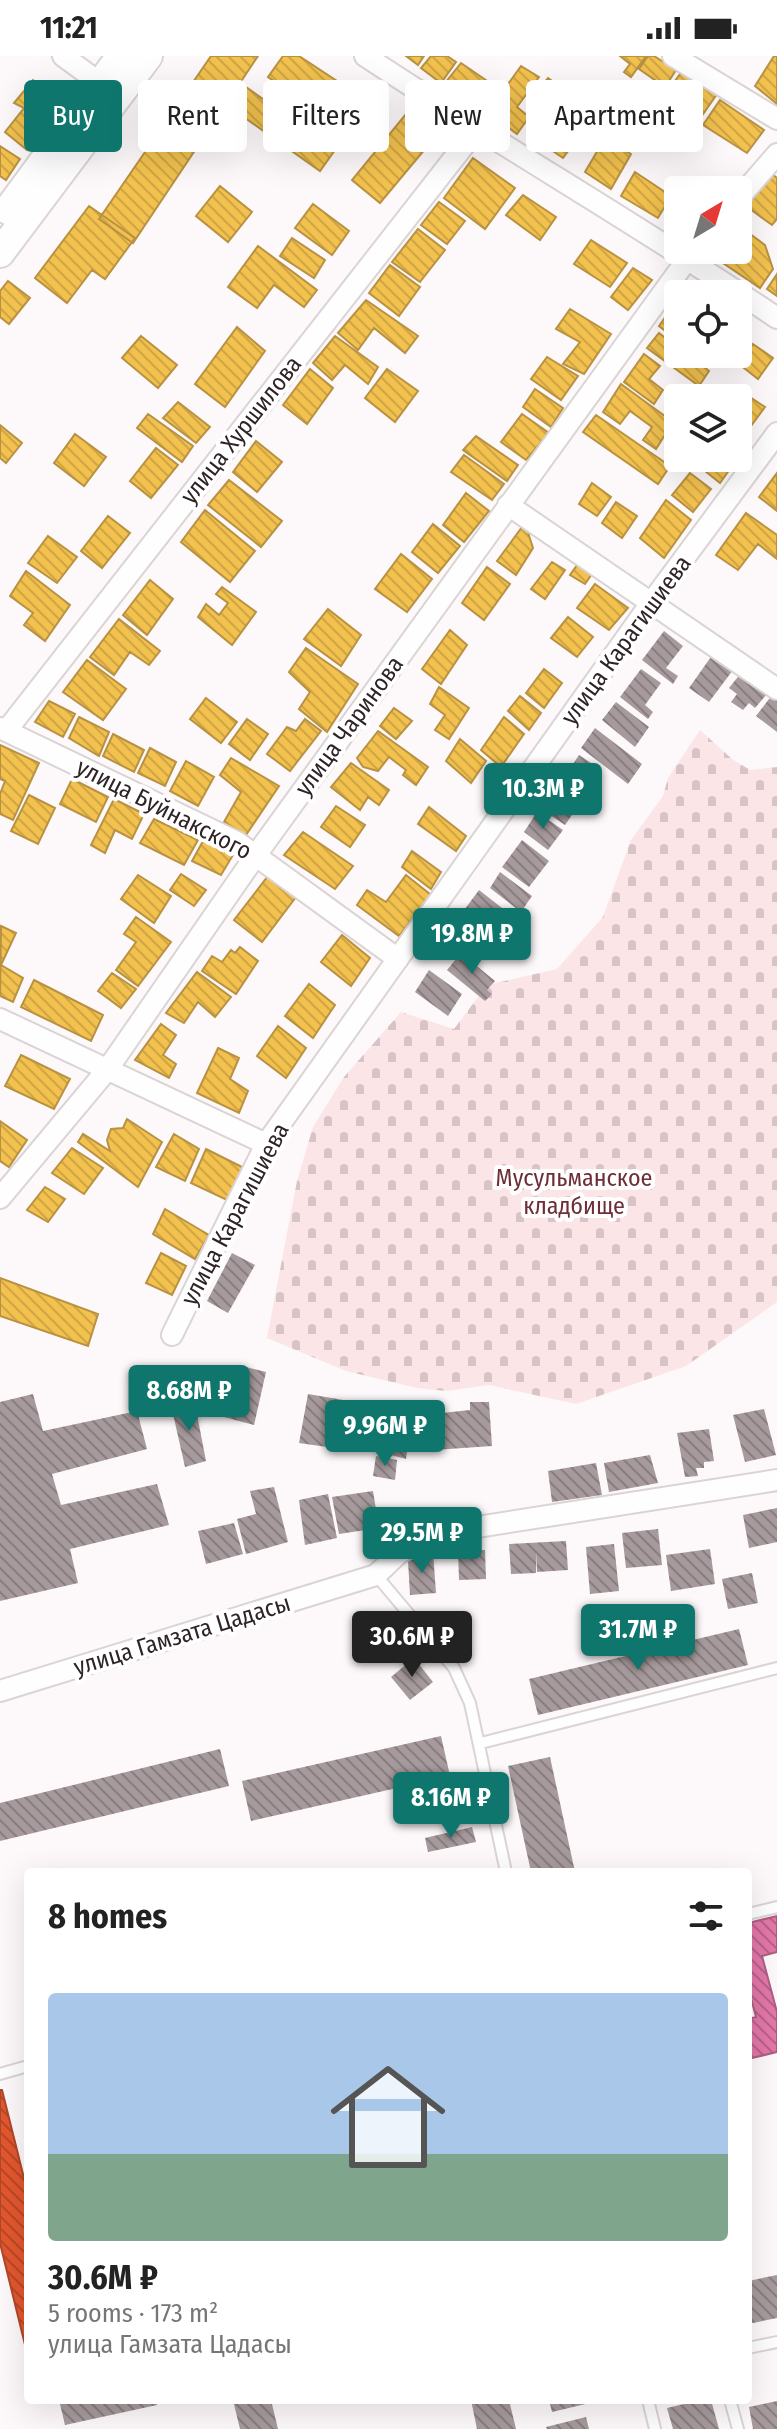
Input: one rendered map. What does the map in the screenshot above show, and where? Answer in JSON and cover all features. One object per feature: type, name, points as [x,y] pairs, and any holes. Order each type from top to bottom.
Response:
[{"type":"main road","points":[[102,80],[121,56]]},
{"type":"main road","points":[[0,253],[148,56]]},
{"type":"main road","points":[[0,221],[50,152]]},
{"type":"street","points":[[63,56],[96,80]]},
{"type":"street","points":[[365,56],[405,83]]},
{"type":"street","points":[[673,56],[777,119]]},
{"type":"street","points":[[510,150],[664,239]]},
{"type":"street","name":"улица Хуршилова","points":[[3,729],[459,152]]},
{"type":"street","points":[[752,183],[777,154]]},
{"type":"street","name":"улица Чаринова","points":[[0,1198],[107,1070],[256,855],[683,264]]},
{"type":"street","points":[[704,264],[777,318]]},
{"type":"street","name":"улица Карагишиева","points":[[172,1335],[266,1144],[651,603],[777,433]]},
{"type":"street","points":[[508,505],[777,689]]},
{"type":"street","name":"улица Буйнакского","points":[[3,729],[237,842],[398,959]]},
{"type":"street","points":[[0,1019],[266,1144]]},
{"type":"street","name":"улица Гамзата Цадасы","points":[[0,1691],[376,1575],[399,1553],[433,1534],[777,1480]]},
{"type":"lane","points":[[376,1575],[454,1668],[470,1703],[481,1743],[505,1868]]},
{"type":"lane","points":[[481,1743],[777,1668]]},
{"type":"lane","points":[[752,1913],[777,1907]]},
{"type":"lane","points":[[0,2074],[24,2067]]},
{"type":"lane","points":[[752,2347],[777,2342]]},
{"type":"lane","points":[[649,2404],[655,2429]]},
{"type":"lane","points":[[731,2404],[738,2429]]},
{"type":"green space","name":"Мусульманское кладбище","points":[[700,730],[732,759],[750,770],[777,767],[777,1302],[686,1366],[576,1404],[489,1385],[446,1391],[417,1388],[346,1371],[267,1338],[297,1181],[313,1127],[344,1077],[401,1012],[454,1029],[487,985],[557,969],[603,917],[631,840],[663,796],[668,778]]},
{"type":"building: Homes","points":[[211,56],[258,56],[242,80],[195,80]]},
{"type":"building: Homes","points":[[283,56],[299,56],[335,80],[272,80],[268,77]]},
{"type":"building: Homes","points":[[406,56],[424,56],[418,65]]},
{"type":"building: Homes","points":[[431,56],[447,56],[456,62],[443,80],[437,80],[421,68]]},
{"type":"building: Homes","points":[[620,56],[646,56],[631,77],[624,72],[630,64]]},
{"type":"building: Homes","points":[[648,56],[654,56],[676,70],[670,80],[655,80],[639,69]]},
{"type":"building: Homes","points":[[774,56],[777,56],[777,104],[755,86]]},
{"type":"building: Homes","points":[[461,63],[486,80],[447,80]]},
{"type":"building: Homes","points":[[521,66],[539,77],[537,80],[526,80],[526,95],[517,107],[526,114],[526,121],[517,134],[510,129],[510,81]]},
{"type":"building: Homes","points":[[683,70],[697,80],[676,80]]},
{"type":"building: Homes","points":[[703,84],[717,94],[703,114]]},
{"type":"building: Homes","points":[[247,88],[263,99],[263,131],[247,119]]},
{"type":"building: Homes","points":[[24,91],[24,108],[14,103]]},
{"type":"building: Homes","points":[[720,100],[764,130],[747,153],[703,125]]},
{"type":"building: Homes","points":[[24,108],[24,148],[5,132]]},
{"type":"building: Homes","points":[[405,115],[405,152],[423,152],[380,203],[352,180],[375,152],[389,152],[389,135]]},
{"type":"building: Homes","points":[[0,146],[20,159],[6,180],[0,176]]},
{"type":"building: Homes","points":[[145,152],[194,152],[133,243],[99,219]]},
{"type":"building: Homes","points":[[293,152],[334,152],[320,171]]},
{"type":"building: Homes","points":[[597,152],[631,154],[611,189],[585,172]]},
{"type":"building: Homes","points":[[473,158],[515,188],[485,229],[444,198]]},
{"type":"building: Homes","points":[[635,172],[664,191],[664,208],[658,218],[621,196]]},
{"type":"building: Homes","points":[[772,174],[777,178],[777,219],[772,225],[752,210],[752,199]]},
{"type":"building: Homes","points":[[220,186],[252,212],[228,242],[196,216]]},
{"type":"building: Homes","points":[[523,195],[556,217],[540,240],[506,215]]},
{"type":"building: Homes","points":[[439,202],[465,221],[447,244],[421,225]]},
{"type":"building: Homes","points":[[313,204],[349,231],[332,255],[295,228]]},
{"type":"building: Homes","points":[[89,206],[135,238],[105,279],[92,270],[67,303],[35,278]]},
{"type":"building: Homes","points":[[418,229],[445,250],[420,282],[392,262]]},
{"type":"building: Homes","points":[[752,235],[765,245],[773,269],[760,288],[724,264],[752,264]]},
{"type":"building: Homes","points":[[292,238],[325,260],[314,278],[280,256]]},
{"type":"building: Homes","points":[[591,240],[627,263],[610,287],[574,264]]},
{"type":"building: Homes","points":[[258,246],[317,290],[304,307],[274,285],[257,308],[228,287]]},
{"type":"building: Homes","points":[[390,265],[420,287],[399,316],[369,293]]},
{"type":"building: Homes","points":[[633,268],[652,280],[628,310],[611,297]]},
{"type":"building: Homes","points":[[777,274],[777,296],[767,289]]},
{"type":"building: Homes","points":[[8,281],[30,298],[9,324],[0,317],[0,291]]},
{"type":"building: Homes","points":[[366,300],[418,336],[405,353],[374,328],[358,350],[338,333]]},
{"type":"building: Homes","points":[[570,309],[611,334],[584,374],[563,364],[580,342],[556,329]]},
{"type":"building: Homes","points":[[237,327],[265,351],[225,407],[195,384]]},
{"type":"building: Homes","points":[[659,333],[664,337],[664,360],[647,348]]},
{"type":"building: Homes","points":[[141,336],[177,365],[158,388],[122,358]]},
{"type":"building: Homes","points":[[335,336],[378,367],[368,384],[345,365],[332,380],[313,363]]},
{"type":"building: Homes","points":[[752,345],[773,358],[758,379],[744,368],[752,368]]},
{"type":"building: Homes","points":[[644,354],[660,366],[649,379],[663,390],[654,404],[624,382]]},
{"type":"building: Homes","points":[[547,357],[578,376],[561,400],[531,379]]},
{"type":"building: Homes","points":[[674,368],[705,368],[709,371],[700,384]]},
{"type":"building: Homes","points":[[310,369],[333,388],[307,424],[283,405]]},
{"type":"building: Homes","points":[[387,369],[418,391],[395,422],[365,398]]},
{"type":"building: Homes","points":[[621,384],[664,415],[664,436],[656,449],[643,440],[652,427],[630,411],[620,424],[603,412]]},
{"type":"building: Homes","points":[[535,389],[563,408],[551,427],[523,407]]},
{"type":"building: Homes","points":[[752,398],[765,407],[752,425]]},
{"type":"building: Homes","points":[[178,402],[210,427],[196,443],[163,418]]},
{"type":"building: Homes","points":[[148,414],[193,446],[182,462],[137,428]]},
{"type":"building: Homes","points":[[522,414],[549,433],[526,460],[501,442]]},
{"type":"building: Homes","points":[[596,415],[664,462],[666,472],[658,484],[583,432]]},
{"type":"building: Homes","points":[[0,425],[22,443],[6,463],[0,458]]},
{"type":"building: Homes","points":[[75,434],[106,457],[84,486],[54,463]]},
{"type":"building: Homes","points":[[476,436],[518,465],[507,481],[463,450]]},
{"type":"building: Homes","points":[[256,441],[282,462],[257,492],[233,472]]},
{"type":"building: Homes","points":[[156,448],[178,465],[151,498],[130,481]]},
{"type":"building: Homes","points":[[464,455],[504,484],[492,500],[451,472]]},
{"type":"building: Homes","points":[[706,472],[728,472],[720,483]]},
{"type":"building: Homes","points":[[690,473],[711,489],[693,512],[672,495]]},
{"type":"building: Homes","points":[[777,473],[777,511],[759,497]]},
{"type":"building: Homes","points":[[229,480],[282,521],[261,547],[208,505]]},
{"type":"building: Homes","points":[[592,483],[611,497],[597,516],[579,504]]},
{"type":"building: Homes","points":[[466,493],[489,511],[464,542],[443,525]]},
{"type":"building: Homes","points":[[666,500],[691,520],[664,558],[640,538]]},
{"type":"building: Homes","points":[[616,502],[637,516],[622,538],[602,523]]},
{"type":"building: Homes","points":[[205,510],[255,551],[230,582],[181,542]]},
{"type":"building: Homes","points":[[746,513],[777,535],[777,559],[758,544],[738,570],[716,555]]},
{"type":"building: Homes","points":[[108,516],[130,533],[102,568],[81,551]]},
{"type":"building: Homes","points":[[525,523],[533,548],[516,575],[497,561]]},
{"type":"building: Homes","points":[[433,524],[460,546],[438,573],[412,552]]},
{"type":"building: Homes","points":[[48,536],[77,557],[57,583],[28,563]]},
{"type":"building: Homes","points":[[401,554],[432,579],[407,612],[375,589]]},
{"type":"building: Homes","points":[[580,561],[594,571],[585,584],[570,575]]},
{"type":"building: Homes","points":[[552,562],[565,570],[545,599],[531,589]]},
{"type":"building: Homes","points":[[487,567],[510,584],[484,620],[462,603]]},
{"type":"building: Homes","points":[[26,571],[70,605],[45,641],[24,625],[33,613],[10,596]]},
{"type":"building: Homes","points":[[150,580],[173,599],[147,635],[123,615]]},
{"type":"building: Homes","points":[[595,584],[628,608],[609,630],[577,608]]},
{"type":"building: Homes","points":[[222,587],[256,612],[232,645],[198,617],[206,604],[219,615],[228,603],[216,594]]},
{"type":"building: Homes","points":[[328,609],[361,635],[341,666],[304,639]]},
{"type":"building: Homes","points":[[568,617],[593,637],[577,657],[551,638]]},
{"type":"building: Homes","points":[[119,619],[160,651],[149,665],[130,652],[114,675],[90,657]]},
{"type":"building: Homes","points":[[450,630],[467,645],[441,684],[422,669]]},
{"type":"building: Homes","points":[[306,648],[358,684],[327,732],[299,709],[310,692],[289,672]]},
{"type":"building: Homes","points":[[87,660],[126,689],[103,720],[63,692]]},
{"type":"building: Homes","points":[[544,669],[562,683],[544,708],[526,693]]},
{"type":"building: Homes","points":[[439,687],[469,708],[449,739],[435,730],[445,715],[430,704]]},
{"type":"building: Homes","points":[[520,696],[541,713],[529,730],[508,711]]},
{"type":"building: Homes","points":[[206,698],[237,722],[221,743],[190,719]]},
{"type":"building: Homes","points":[[49,701],[75,714],[63,737],[35,722]]},
{"type":"building: Homes","points":[[394,708],[412,721],[396,739],[380,726]]},
{"type":"building: Homes","points":[[79,717],[109,732],[99,756],[69,738]]},
{"type":"building: Homes","points":[[504,717],[524,734],[501,767],[481,750]]},
{"type":"building: Homes","points":[[247,719],[268,734],[250,760],[229,744]]},
{"type":"building: Homes","points":[[305,719],[321,731],[290,771],[267,754],[287,727],[296,731]]},
{"type":"building: Homes","points":[[378,731],[428,767],[416,785],[403,775],[406,770],[389,757],[378,771],[363,767],[357,758]]},
{"type":"building: Homes","points":[[113,734],[144,750],[134,772],[103,756]]},
{"type":"building: Homes","points":[[460,739],[486,761],[471,783],[446,761]]},
{"type":"building: Homes","points":[[0,745],[39,763],[13,820],[0,814],[0,794],[5,781],[0,779]]},
{"type":"building: Homes","points":[[150,748],[176,762],[165,786],[138,773]]},
{"type":"building: Homes","points":[[231,758],[279,786],[246,835],[224,822],[241,792],[220,775]]},
{"type":"building: Homes","points":[[186,761],[214,777],[198,806],[170,791]]},
{"type":"building: Homes","points":[[351,763],[389,790],[379,805],[368,797],[360,810],[331,787]]},
{"type":"building: Homes","points":[[72,779],[108,797],[96,822],[60,804]]},
{"type":"building: Homes","points":[[29,795],[55,808],[38,844],[11,831]]},
{"type":"building: Homes","points":[[114,799],[144,814],[132,839],[115,830],[105,853],[91,845]]},
{"type":"building: Homes","points":[[336,806],[365,825],[350,847],[321,827]]},
{"type":"building: Homes","points":[[429,807],[466,836],[456,851],[418,824]]},
{"type":"building: Homes","points":[[154,819],[198,840],[184,865],[140,843]]},
{"type":"building: Homes","points":[[303,832],[353,866],[335,889],[284,855]]},
{"type":"building: Homes","points":[[203,841],[233,855],[221,875],[192,861]]},
{"type":"building: Homes","points":[[412,851],[441,872],[431,889],[402,867]]},
{"type":"building: Homes","points":[[181,874],[206,890],[194,906],[170,890]]},
{"type":"building: Homes","points":[[138,875],[171,896],[154,923],[121,899]]},
{"type":"building: Homes","points":[[406,875],[431,895],[399,936],[357,905],[367,890],[386,902]]},
{"type":"building: Homes","points":[[268,876],[296,897],[262,942],[234,920]]},
{"type":"building: Homes","points":[[136,917],[171,942],[138,986],[116,970],[136,942],[124,934]]},
{"type":"building: Homes","points":[[1,926],[16,933],[1,965],[23,978],[13,1002],[0,996]]},
{"type":"building: Homes","points":[[342,935],[370,958],[351,986],[321,962]]},
{"type":"building: Homes","points":[[240,947],[258,961],[236,994],[202,971],[212,956],[222,962],[231,950],[235,953]]},
{"type":"building: Homes","points":[[197,972],[231,997],[215,1017],[198,1002],[184,1023],[166,1013]]},
{"type":"building: Homes","points":[[112,973],[136,989],[121,1008],[98,991]]},
{"type":"building: Homes","points":[[34,980],[103,1015],[91,1041],[21,1007]]},
{"type":"building: Homes","points":[[309,984],[335,1005],[313,1038],[285,1016]]},
{"type":"building: Homes","points":[[161,1024],[176,1035],[163,1055],[176,1064],[169,1078],[135,1060]]},
{"type":"building: Homes","points":[[278,1026],[306,1048],[286,1078],[257,1056]]},
{"type":"building: Homes","points":[[218,1048],[239,1058],[230,1079],[248,1091],[239,1113],[197,1093]]},
{"type":"building: Homes","points":[[21,1055],[70,1079],[54,1109],[5,1086]]},
{"type":"building: Homes","points":[[127,1119],[162,1142],[138,1187],[78,1142],[83,1134],[110,1151],[107,1140],[111,1129],[123,1128]]},
{"type":"building: Homes","points":[[0,1121],[27,1140],[9,1167],[0,1161]]},
{"type":"building: Homes","points":[[174,1134],[199,1149],[185,1181],[156,1167]]},
{"type":"building: Homes","points":[[72,1148],[103,1168],[84,1194],[52,1173]]},
{"type":"building: Homes","points":[[206,1149],[244,1168],[227,1200],[191,1183]]},
{"type":"building: Homes","points":[[45,1187],[65,1199],[48,1222],[27,1210]]},
{"type":"building: Homes","points":[[165,1209],[209,1235],[195,1259],[153,1234]]},
{"type":"building: Homes","points":[[161,1253],[186,1266],[172,1295],[146,1283]]},
{"type":"building: Homes","points":[[0,1278],[98,1314],[88,1346],[0,1316]]},
{"type":"building: Shops","points":[[2,2090],[24,2178],[24,2341],[0,2243]]},
{"type":"building: Health","points":[[777,1916],[777,1952],[762,1956],[777,2012],[777,2052],[752,2058],[752,2018],[756,2017],[752,2002],[752,1922]]},
{"type":"building: Other","points":[[664,631],[683,646],[666,668],[678,676],[673,684],[642,660]]},
{"type":"building: Other","points":[[713,654],[733,670],[709,702],[689,688]]},
{"type":"building: Other","points":[[641,669],[661,683],[645,705],[653,712],[648,719],[620,697]]},
{"type":"building: Other","points":[[741,673],[767,694],[755,708],[749,703],[743,710],[731,702],[737,694],[729,688]]},
{"type":"building: Other","points":[[772,695],[777,698],[777,732],[756,716]]},
{"type":"building: Other","points":[[616,702],[649,727],[635,747],[602,720]]},
{"type":"building: Other","points":[[595,728],[642,764],[628,784],[581,748]]},
{"type":"building: Other","points":[[579,755],[594,765],[585,779],[597,788],[587,803],[560,784]]},
{"type":"building: Other","points":[[558,787],[581,802],[565,825],[541,809]]},
{"type":"building: Other","points":[[537,812],[563,830],[548,850],[524,832]]},
{"type":"building: Other","points":[[522,840],[549,861],[529,887],[502,867]]},
{"type":"building: Other","points":[[500,872],[532,896],[521,912],[490,888]]},
{"type":"building: Other","points":[[479,890],[511,915],[496,935],[489,930],[484,936],[459,917]]},
{"type":"building: Other","points":[[461,953],[495,981],[487,990],[492,994],[485,1001],[447,970]]},
{"type":"building: Other","points":[[429,970],[462,994],[448,1016],[415,992]]},
{"type":"building: Other","points":[[232,1253],[255,1265],[228,1313],[207,1301]]},
{"type":"building: Other","points":[[237,1365],[266,1372],[254,1425],[224,1417]]},
{"type":"building: Other","points":[[33,1394],[43,1431],[137,1411],[147,1449],[52,1474],[61,1505],[157,1484],[169,1525],[70,1549],[78,1583],[0,1601],[0,1402]]},
{"type":"building: Other","points":[[308,1394],[349,1401],[341,1449],[299,1443]]},
{"type":"building: Other","points":[[194,1399],[206,1461],[185,1467],[171,1405]]},
{"type":"building: Other","points":[[368,1402],[413,1412],[406,1459],[361,1447]]},
{"type":"building: Other","points":[[470,1402],[489,1402],[492,1446],[434,1450],[433,1414],[470,1410]]},
{"type":"building: Other","points":[[764,1409],[776,1455],[745,1462],[733,1415]]},
{"type":"building: Other","points":[[709,1429],[714,1461],[704,1462],[704,1468],[696,1468],[698,1476],[685,1477],[677,1433]]},
{"type":"building: Other","points":[[650,1455],[658,1483],[609,1492],[604,1463]]},
{"type":"building: Other","points":[[376,1456],[397,1460],[395,1480],[373,1476]]},
{"type":"building: Other","points":[[596,1463],[602,1495],[552,1502],[548,1471]]},
{"type":"building: Other","points":[[274,1487],[288,1542],[246,1554],[237,1519],[256,1514],[250,1491]]},
{"type":"building: Other","points":[[373,1491],[379,1528],[339,1534],[332,1497]]},
{"type":"building: Other","points":[[328,1494],[337,1538],[305,1545],[299,1500]]},
{"type":"building: Other","points":[[777,1508],[777,1542],[749,1548],[743,1515]]},
{"type":"building: Other","points":[[234,1523],[243,1554],[206,1564],[198,1531]]},
{"type":"building: Other","points":[[658,1529],[662,1565],[626,1568],[622,1533]]},
{"type":"building: Other","points":[[566,1541],[568,1570],[537,1572],[536,1552],[536,1573],[511,1574],[509,1544]]},
{"type":"building: Other","points":[[614,1544],[619,1591],[590,1594],[586,1547]]},
{"type":"building: Other","points":[[710,1549],[715,1584],[671,1591],[666,1555]]},
{"type":"building: Other","points":[[485,1550],[486,1579],[459,1580],[458,1551]]},
{"type":"building: Other","points":[[433,1552],[436,1593],[410,1595],[408,1561]]},
{"type":"building: Other","points":[[752,1573],[758,1603],[728,1609],[722,1579]]},
{"type":"building: Other","points":[[739,1629],[748,1665],[538,1715],[529,1679]]},
{"type":"building: Other","points":[[414,1658],[433,1682],[410,1700],[391,1677]]},
{"type":"building: Other","points":[[441,1736],[450,1776],[251,1821],[242,1781]]},
{"type":"building: Other","points":[[220,1749],[229,1786],[0,1841],[0,1803]]},
{"type":"building: Other","points":[[550,1757],[574,1868],[530,1868],[508,1766]]},
{"type":"building: Other","points":[[472,1827],[476,1842],[428,1852],[425,1838]]},
{"type":"building: Other","points":[[777,2275],[777,2318],[752,2323],[752,2280]]},
{"type":"building: Other","points":[[777,2401],[777,2429],[753,2429],[749,2407]]},
{"type":"building: Other","points":[[60,2404],[157,2404],[157,2405],[65,2425]]},
{"type":"building: Other","points":[[234,2404],[272,2404],[278,2429],[240,2429]]},
{"type":"building: Other","points":[[472,2404],[510,2404],[516,2429],[477,2429]]},
{"type":"building: Other","points":[[550,2404],[585,2404],[552,2412]]},
{"type":"building: Other","points":[[684,2404],[712,2404],[719,2429],[673,2429],[667,2408]]},
{"type":"building: Other","points":[[586,2417],[589,2429],[546,2427]]}]
